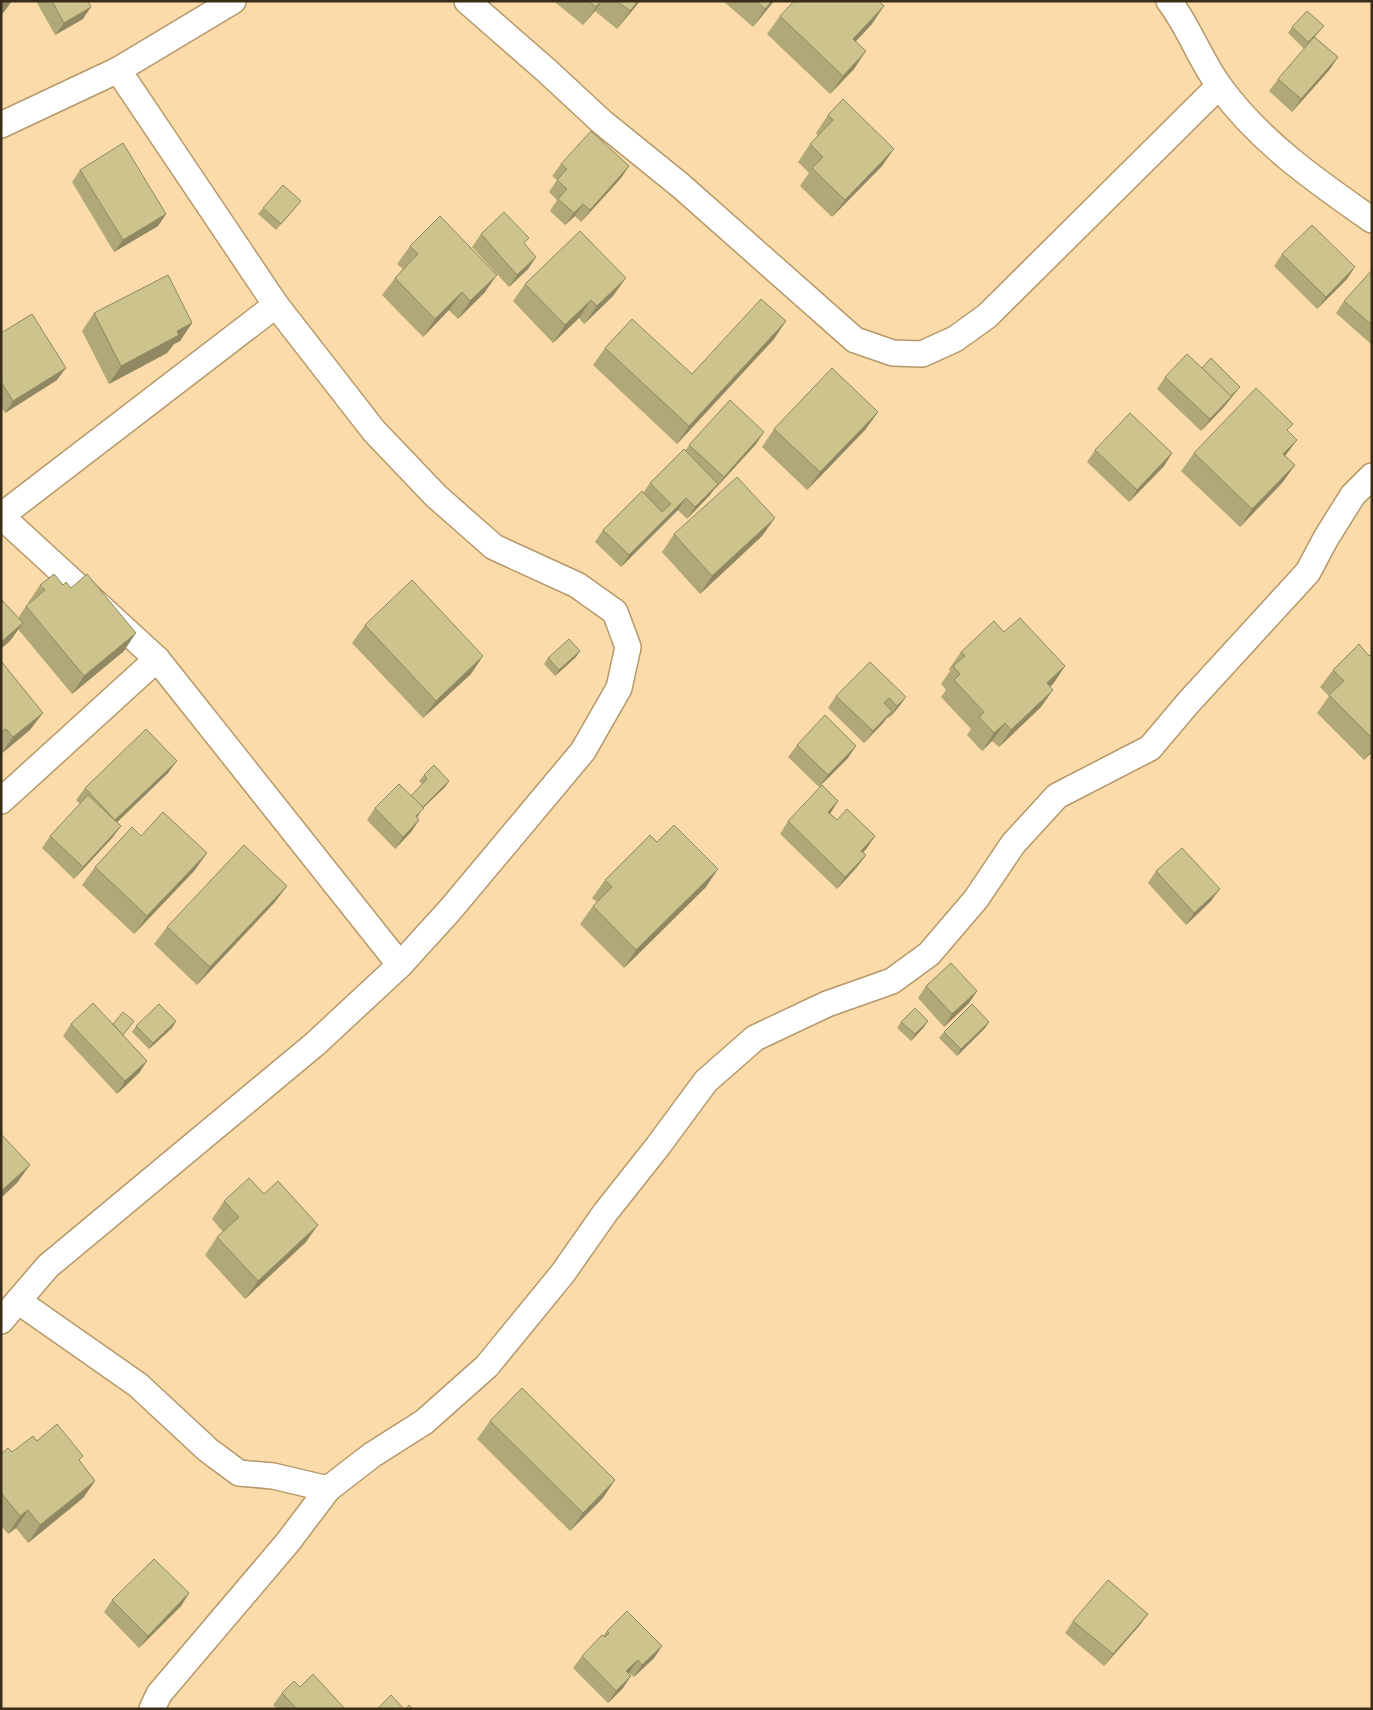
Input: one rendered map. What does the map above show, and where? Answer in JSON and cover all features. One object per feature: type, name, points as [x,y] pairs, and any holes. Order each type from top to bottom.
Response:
[{"type":"street","points":[[1,125],[118,70],[233,1]]},
{"type":"street","points":[[467,1],[602,122],[681,186],[855,340],[893,353],[922,354],[955,339],[987,316],[1219,86]]},
{"type":"street","points":[[1169,1],[1219,86],[1257,132],[1310,176],[1372,220]]},
{"type":"street","points":[[1,1321],[48,1266],[316,1044],[400,964],[450,910],[584,751],[619,688],[628,646],[615,612],[577,585],[494,547],[436,496],[374,431],[276,305],[118,70]]},
{"type":"street","points":[[276,305],[1,516],[157,659],[400,964]]},
{"type":"street","points":[[152,1709],[159,1694],[288,1542],[328,1489],[372,1455],[424,1422],[487,1366],[563,1273],[605,1213],[706,1081],[755,1038],[827,1004],[892,982],[929,954],[976,899],[1013,844],[1057,796],[1150,748],[1188,703],[1308,572],[1326,538],[1353,495],[1372,476]]},
{"type":"street","points":[[1,801],[157,659]]},
{"type":"street","points":[[18,1301],[138,1385],[208,1450],[239,1473],[273,1476],[328,1489]]},
{"type":"building","points":[[52,1],[88,1],[91,7],[64,23]]},
{"type":"building","points":[[588,1],[601,1],[596,7]]},
{"type":"building","points":[[617,1],[638,1],[630,11]]},
{"type":"building","points":[[756,1],[772,1],[765,9]]},
{"type":"building","points":[[794,1],[879,1],[884,6],[853,39],[866,51],[843,76],[780,16]]},
{"type":"building","points":[[1307,11],[1324,26],[1308,42],[1292,27]]},
{"type":"building","points":[[1314,37],[1338,57],[1301,99],[1278,79]]},
{"type":"building","points":[[843,99],[894,149],[845,200],[812,168],[823,157],[810,144],[833,120],[828,115]]},
{"type":"building","points":[[591,131],[629,166],[590,210],[583,204],[574,213],[558,199],[567,189],[557,180],[567,169],[561,164]]},
{"type":"building","points":[[123,143],[166,214],[123,240],[80,170]]},
{"type":"building","points":[[283,185],[301,201],[281,224],[263,208]]},
{"type":"building","points":[[504,212],[529,238],[524,243],[536,257],[517,275],[481,234]]},
{"type":"building","points":[[440,216],[497,275],[470,301],[462,292],[435,319],[395,278],[418,254],[410,246]]},
{"type":"building","points":[[1312,225],[1355,267],[1326,297],[1282,254]]},
{"type":"building","points":[[580,231],[626,278],[597,306],[591,300],[565,325],[525,284]]},
{"type":"building","points":[[1372,272],[1372,325],[1344,301]]},
{"type":"building","points":[[168,275],[192,323],[177,331],[179,335],[121,366],[94,313]]},
{"type":"building","points":[[761,299],[786,321],[689,426],[605,348],[632,319],[692,374]]},
{"type":"building","points":[[32,314],[66,368],[13,401],[1,382],[1,333]]},
{"type":"building","points":[[1187,354],[1232,396],[1210,419],[1165,377]]},
{"type":"building","points":[[1211,358],[1240,387],[1231,396],[1202,368]]},
{"type":"building","points":[[832,368],[878,412],[820,472],[774,429]]},
{"type":"building","points":[[1256,388],[1293,424],[1287,430],[1297,440],[1283,454],[1295,465],[1252,509],[1194,453]]},
{"type":"building","points":[[730,400],[764,432],[724,477],[689,445]]},
{"type":"building","points":[[1130,413],[1172,453],[1137,490],[1095,450]]},
{"type":"building","points":[[684,449],[718,484],[695,507],[686,498],[629,555],[603,530],[642,491],[662,512],[671,504],[650,483]]},
{"type":"building","points":[[737,477],[775,518],[712,576],[674,534]]},
{"type":"building","points":[[54,574],[63,585],[66,582],[71,588],[87,574],[136,633],[84,676],[26,606],[45,590],[40,585]]},
{"type":"building","points":[[412,580],[483,656],[436,701],[365,625]]},
{"type":"building","points":[[1,599],[23,623],[1,642]]},
{"type":"building","points":[[1020,618],[1065,666],[1047,683],[1053,690],[1011,730],[1005,723],[994,733],[979,717],[984,712],[954,680],[960,674],[953,666],[965,656],[961,652],[994,621],[1004,632]]},
{"type":"building","points":[[569,639],[580,651],[559,670],[548,658]]},
{"type":"building","points":[[1359,644],[1369,656],[1372,653],[1372,738],[1329,695],[1344,681],[1333,670]]},
{"type":"building","points":[[1,661],[43,713],[13,737],[6,729],[1,732]]},
{"type":"building","points":[[870,662],[906,697],[897,706],[889,698],[884,703],[892,711],[873,731],[836,696]]},
{"type":"building","points":[[825,715],[856,746],[828,775],[797,745]]},
{"type":"building","points":[[146,729],[177,761],[115,820],[85,788]]},
{"type":"building","points":[[434,765],[449,781],[423,807],[411,796],[427,779],[424,775]]},
{"type":"building","points":[[399,784],[424,808],[416,816],[419,820],[403,837],[375,808]]},
{"type":"building","points":[[822,785],[838,801],[828,812],[837,820],[847,809],[875,836],[861,851],[866,855],[845,877],[788,821]]},
{"type":"building","points":[[88,795],[121,826],[83,867],[50,836]]},
{"type":"building","points":[[163,812],[207,853],[147,916],[95,867],[132,827],[141,836]]},
{"type":"building","points":[[674,825],[718,869],[636,950],[593,906],[612,887],[605,880],[650,835],[657,842]]},
{"type":"building","points":[[244,845],[287,886],[210,967],[167,927]]},
{"type":"building","points":[[1182,848],[1220,889],[1194,913],[1156,871]]},
{"type":"building","points":[[951,963],[977,991],[952,1014],[926,986]]},
{"type":"building","points":[[93,1003],[147,1061],[125,1081],[71,1024]]},
{"type":"building","points":[[159,1004],[176,1021],[153,1043],[136,1026]]},
{"type":"building","points":[[972,1004],[989,1022],[961,1049],[944,1032]]},
{"type":"building","points":[[915,1008],[928,1021],[915,1034],[901,1022]]},
{"type":"building","points":[[123,1012],[134,1021],[123,1035],[113,1024]]},
{"type":"building","points":[[1,1134],[30,1165],[1,1191]]},
{"type":"building","points":[[249,1178],[264,1194],[278,1181],[318,1225],[258,1281],[217,1237],[239,1217],[224,1201]]},
{"type":"building","points":[[522,1388],[615,1480],[583,1513],[490,1421]]},
{"type":"building","points":[[57,1424],[83,1456],[79,1460],[95,1481],[40,1525],[28,1510],[20,1516],[1,1493],[1,1454],[8,1448],[12,1452],[33,1436],[37,1441]]},
{"type":"building","points":[[154,1559],[189,1593],[148,1636],[112,1600]]},
{"type":"building","points":[[1108,1580],[1148,1614],[1113,1654],[1073,1621]]},
{"type":"building","points":[[627,1611],[662,1646],[642,1665],[638,1660],[626,1671],[631,1676],[616,1691],[582,1656],[602,1635],[605,1637],[609,1633],[607,1631]]},
{"type":"building","points":[[313,1674],[345,1709],[297,1709],[282,1693],[294,1681],[300,1687]]},
{"type":"building","points":[[391,1695],[404,1709],[377,1709]]}]
